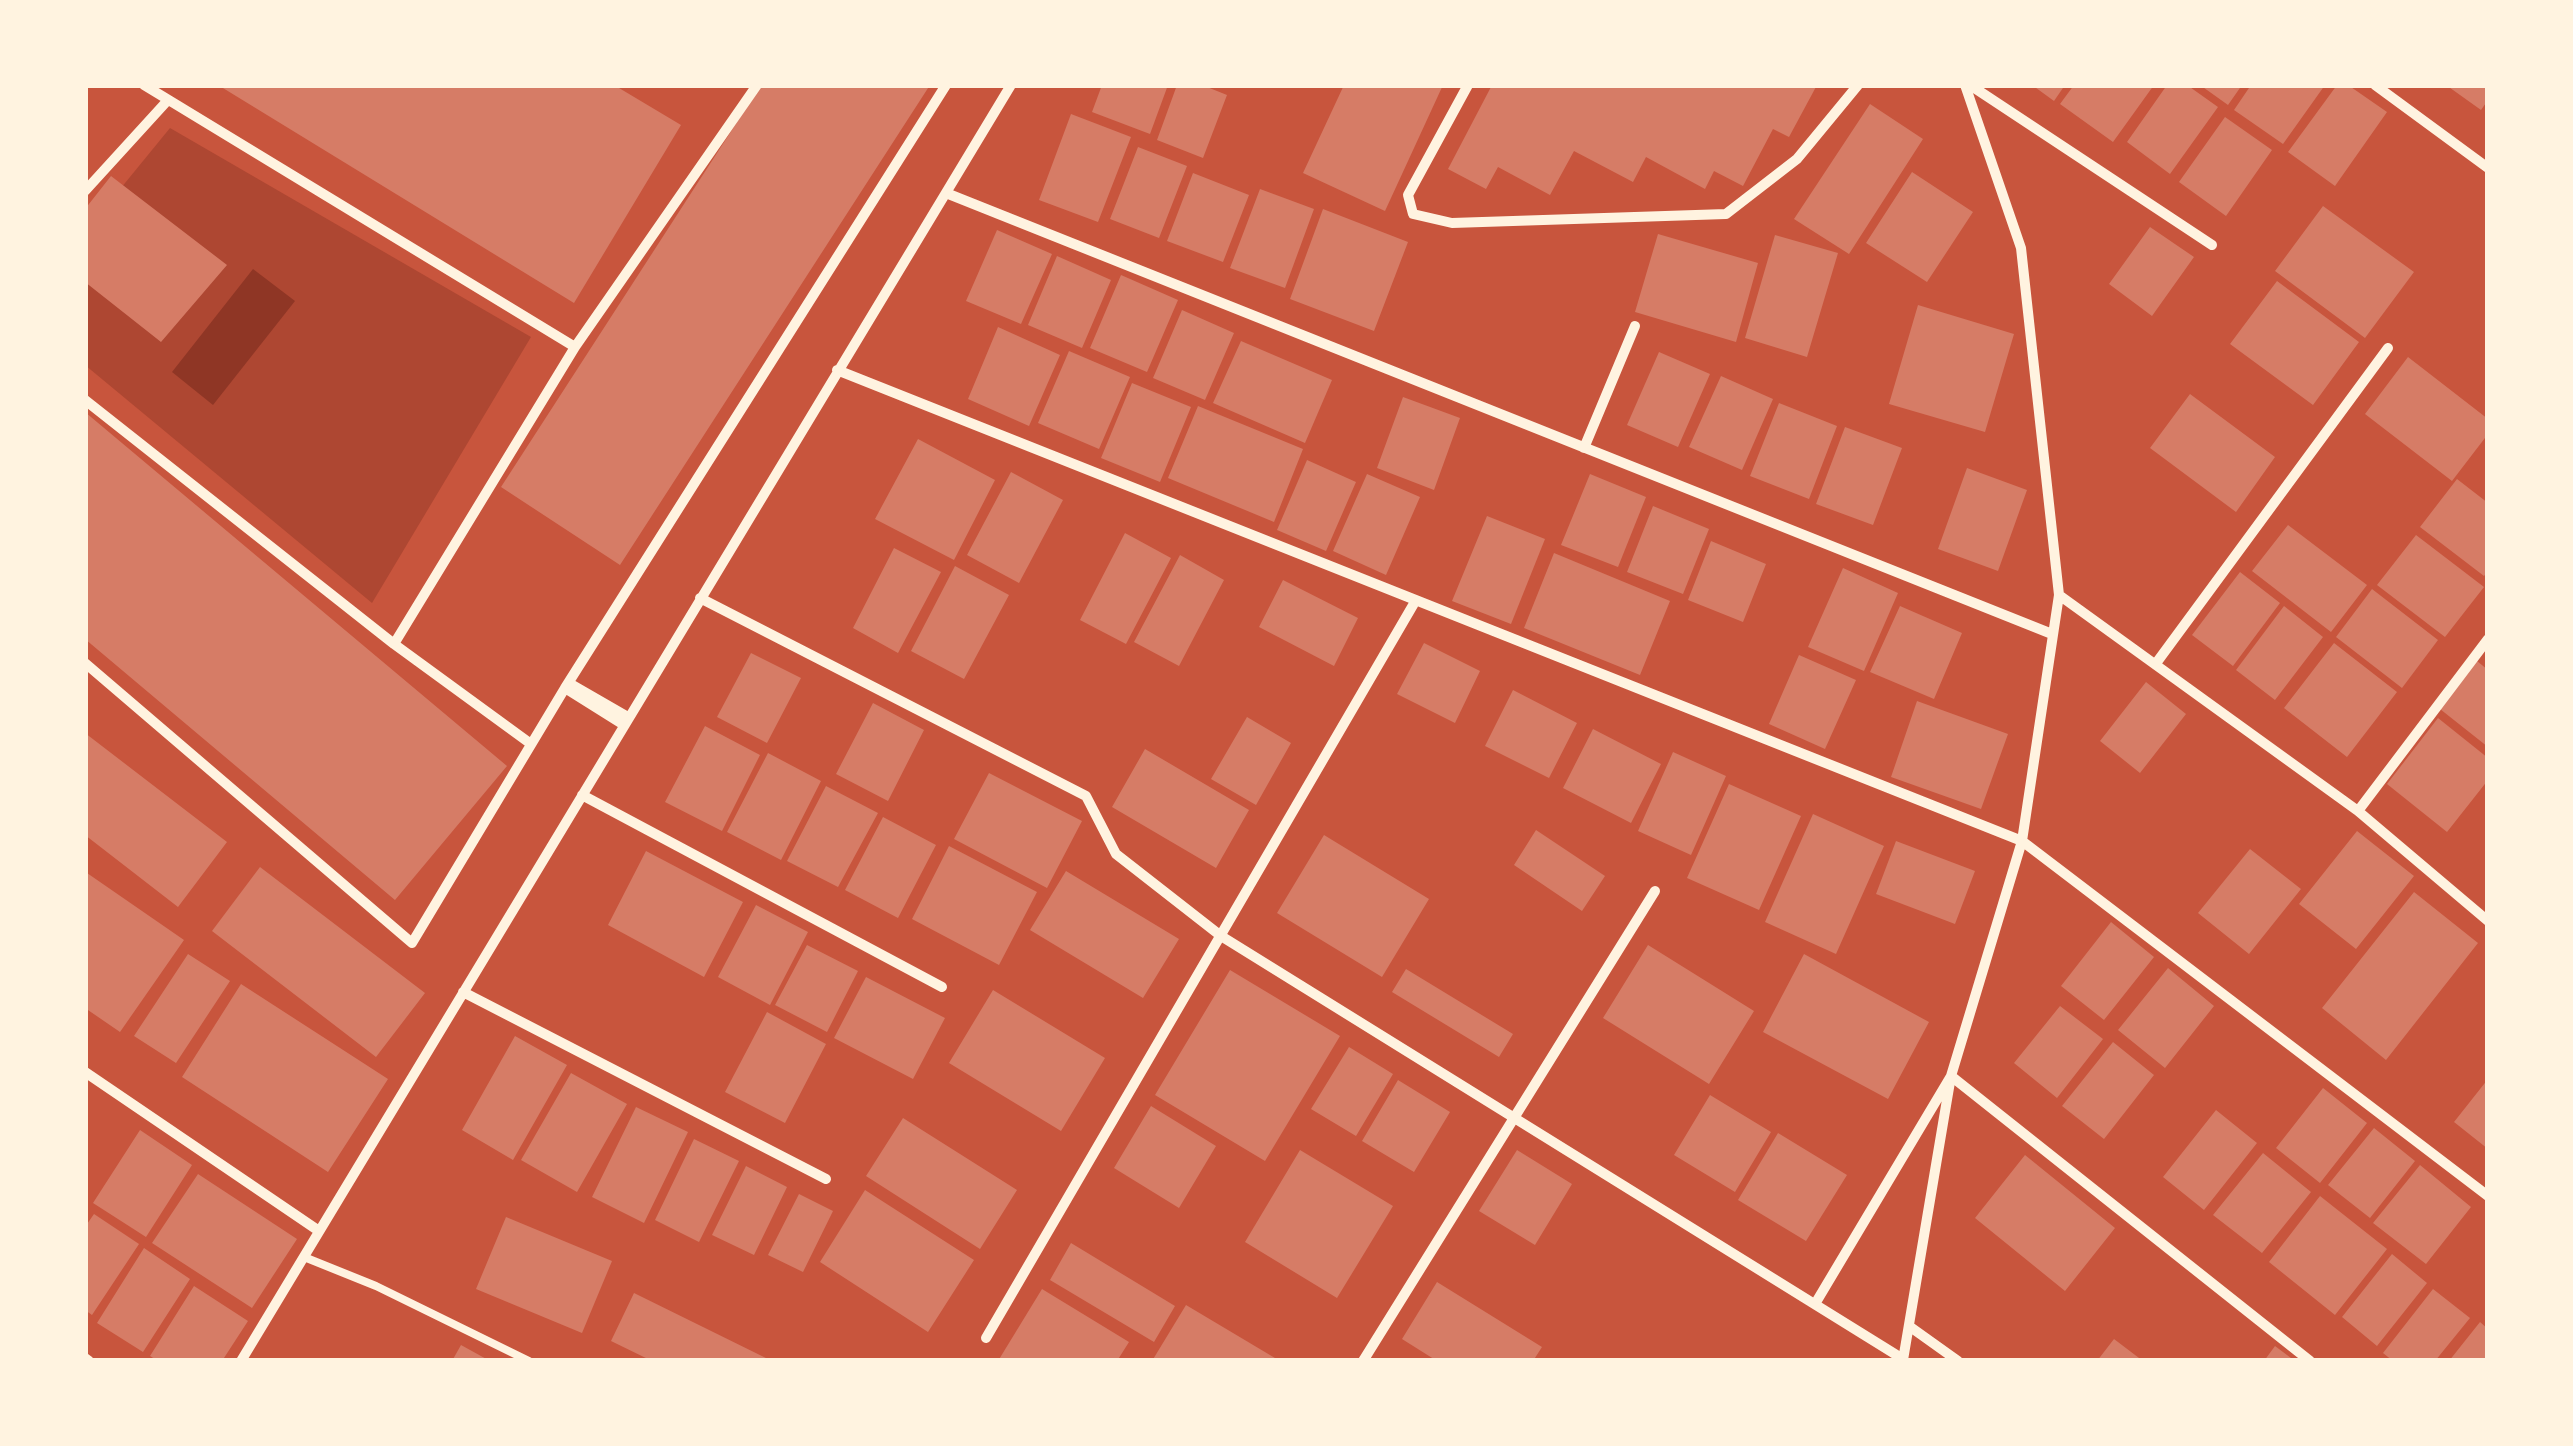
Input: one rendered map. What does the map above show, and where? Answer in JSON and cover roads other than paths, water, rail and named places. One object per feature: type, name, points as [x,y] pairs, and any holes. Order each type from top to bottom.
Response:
[{"type":"street","points":[[144,85],[575,347]]},
{"type":"street","points":[[394,644],[575,347],[757,85]]},
{"type":"street","points":[[85,663],[412,942],[567,685],[946,85]]},
{"type":"street","points":[[242,1361],[1011,85]]},
{"type":"street","points":[[1468,85],[1408,195],[1413,214],[1452,223],[1726,214],[1797,159],[1858,85]]},
{"type":"street","points":[[1968,85],[2212,245]]},
{"type":"street","points":[[700,598],[1086,796],[1116,854],[1220,936],[1903,1360],[1951,1076],[2022,841],[2060,596],[2021,248],[1968,85]]},
{"type":"street","points":[[2375,85],[2488,168]]},
{"type":"street","points":[[85,191],[168,100]]},
{"type":"street","points":[[946,193],[2052,634]]},
{"type":"street","points":[[1584,448],[1634,326]]},
{"type":"street","points":[[2157,662],[2388,348]]},
{"type":"street","points":[[838,370],[2022,841],[2488,1196]]},
{"type":"street","points":[[85,400],[394,644],[531,744]]},
{"type":"street","points":[[2060,596],[2157,662],[2358,812],[2488,921]]},
{"type":"street","points":[[986,1338],[1416,600]]},
{"type":"street","points":[[2358,812],[2488,639]]},
{"type":"street","points":[[567,685],[626,721]]},
{"type":"street","points":[[582,795],[942,987]]},
{"type":"street","points":[[1364,1361],[1654,891]]},
{"type":"street","points":[[463,992],[826,1179]]},
{"type":"street","points":[[85,1072],[319,1232]]},
{"type":"street","points":[[1815,1304],[1951,1076]]},
{"type":"street","points":[[1951,1076],[2310,1361]]},
{"type":"street","points":[[1909,1326],[1958,1361]]},
{"type":"lane","points":[[304,1257],[376,1286],[530,1361]]}]
